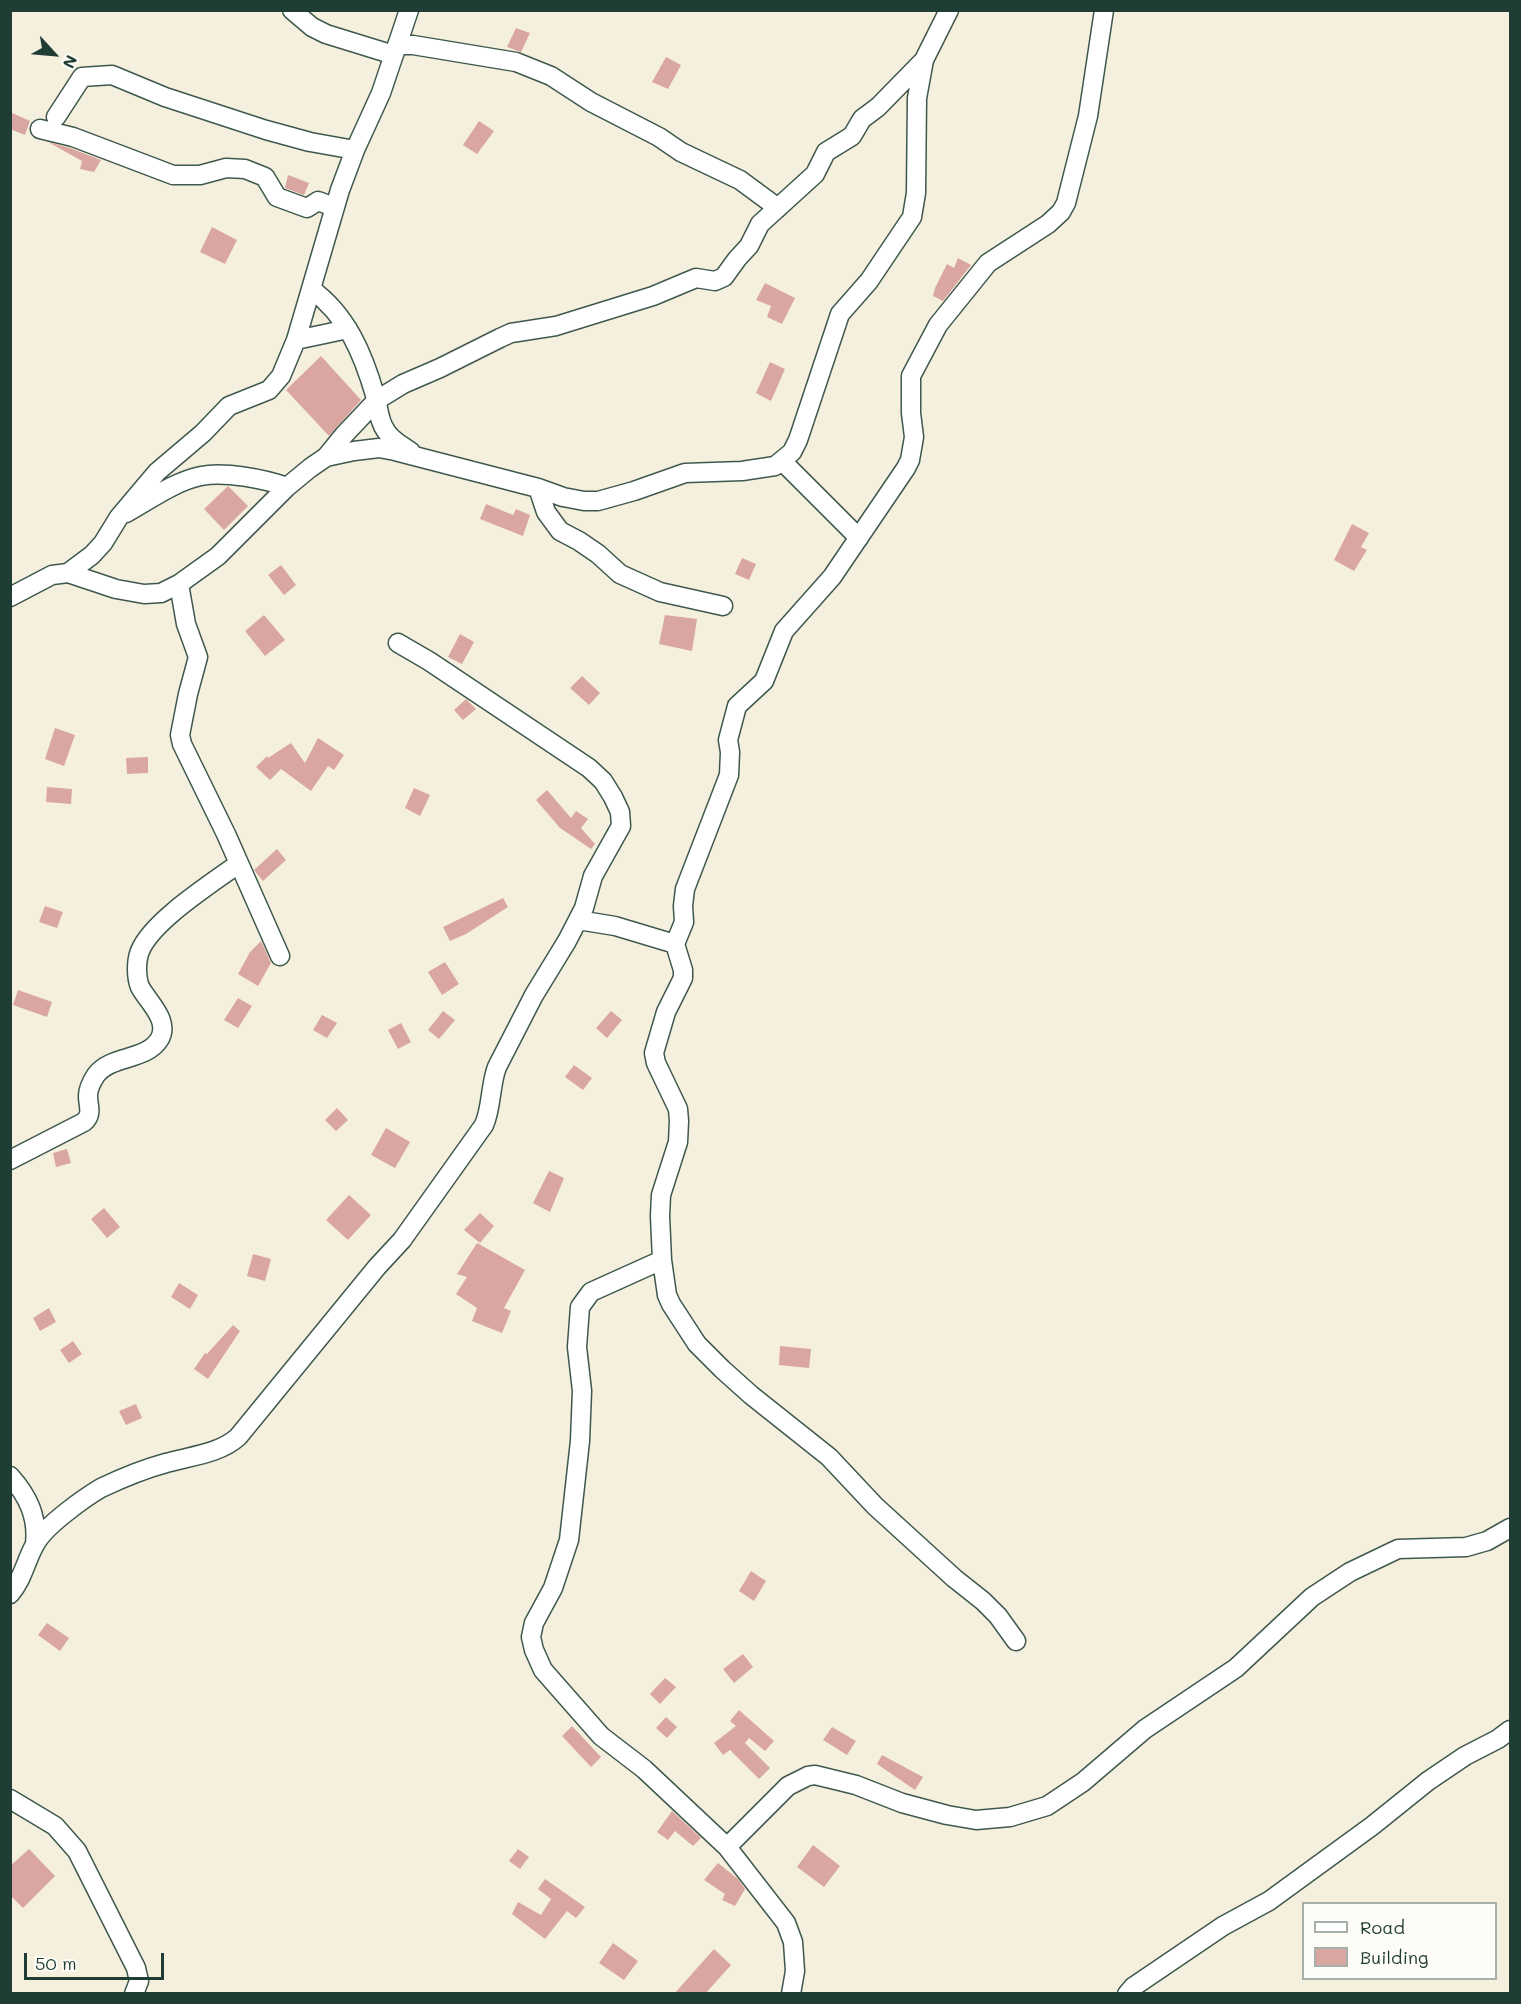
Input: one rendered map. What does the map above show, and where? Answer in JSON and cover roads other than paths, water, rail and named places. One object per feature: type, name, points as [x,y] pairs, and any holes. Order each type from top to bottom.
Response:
[{"type":"street","points":[[292,10],[312,27],[326,34],[396,50],[413,45],[516,62],[551,76],[591,102],[659,136],[681,152],[740,180],[778,208]]},
{"type":"street","points":[[68,573],[92,555],[119,517],[157,472],[203,433],[230,406],[269,390],[281,376],[296,340],[334,207],[355,150],[381,93],[409,10]]},
{"type":"street","points":[[327,457],[379,448],[415,455],[584,501],[598,501],[634,491],[685,472],[742,471],[772,467],[782,461],[792,452],[798,440],[840,314],[869,281],[912,217],[916,193],[917,99],[924,60],[949,10]]},
{"type":"street","points":[[1016,1641],[998,1616],[983,1601],[954,1578],[875,1506],[829,1457],[751,1395],[697,1344],[671,1305],[667,1295],[662,1260],[660,1216],[661,1194],[678,1142],[679,1121],[678,1109],[656,1063],[654,1053],[666,1012],[682,978],[683,970],[675,944],[684,922],[685,890],[729,776],[728,740],[737,706],[764,681],[784,631],[832,578],[906,468],[910,460],[914,438],[911,376],[938,325],[988,263],[1048,224],[1061,212],[1066,203],[1088,116],[1104,10]]},
{"type":"street","points":[[10,597],[52,575],[68,573],[116,589],[144,594],[161,593],[179,584],[218,556],[287,487],[327,457],[377,400],[403,384],[511,333],[556,326],[653,296],[696,278],[720,280],[749,246],[760,224],[815,174],[826,152],[849,139],[862,118],[878,107],[924,60]]},
{"type":"street","points":[[56,117],[82,77],[112,75],[165,97],[267,130],[310,142],[355,150]]},
{"type":"street","points":[[40,129],[73,137],[173,175],[200,175],[226,168],[245,170],[265,177],[276,197],[307,208],[318,201],[334,207]]},
{"type":"street","points":[[311,289],[335,310],[358,344],[377,400],[378,414],[386,432],[415,455]]},
{"type":"street","points":[[296,340],[348,329]]},
{"type":"street","points":[[782,461],[858,538]]},
{"type":"street","points":[[119,517],[168,489],[201,476],[229,475],[268,480],[287,487]]},
{"type":"street","points":[[538,488],[546,512],[560,531],[598,554],[620,574],[660,592],[723,606]]},
{"type":"street","points":[[179,584],[186,624],[198,657],[180,735],[182,744],[226,834],[280,956]]},
{"type":"street","points":[[35,1544],[49,1528],[100,1489],[136,1473],[219,1449],[238,1437],[377,1267],[402,1240],[483,1125],[488,1113],[494,1076],[498,1067],[534,995],[578,920],[584,908],[592,876],[621,826],[620,812],[614,797],[603,781],[572,755],[398,643]]},
{"type":"street","points":[[10,1160],[84,1122],[90,1112],[89,1089],[101,1069],[141,1053],[157,1042],[162,1027],[160,1017],[140,987],[137,976],[139,953],[152,932],[187,902],[238,864]]},
{"type":"street","points":[[578,920],[615,926],[675,944]]},
{"type":"street","points":[[662,1260],[591,1292],[580,1307],[577,1347],[582,1391],[580,1441],[569,1540],[553,1588],[534,1623],[531,1637],[543,1670],[601,1736],[644,1769],[727,1847],[775,1908],[791,1932],[793,1942],[795,1971],[791,1994]]},
{"type":"street","points":[[10,1476],[29,1502],[37,1533],[22,1577],[10,1594]]},
{"type":"street","points":[[727,1847],[788,1786],[815,1775],[855,1785],[902,1803],[976,1820],[1010,1817],[1047,1806],[1083,1782],[1145,1729],[1236,1668],[1312,1597],[1350,1572],[1398,1549],[1466,1547],[1487,1541],[1510,1528]]},
{"type":"street","points":[[1127,1994],[1133,1987],[1223,1926],[1269,1900],[1465,1756],[1510,1730]]},
{"type":"street","points":[[10,1799],[55,1826],[77,1851],[136,1968],[139,1981],[134,1994]]}]
